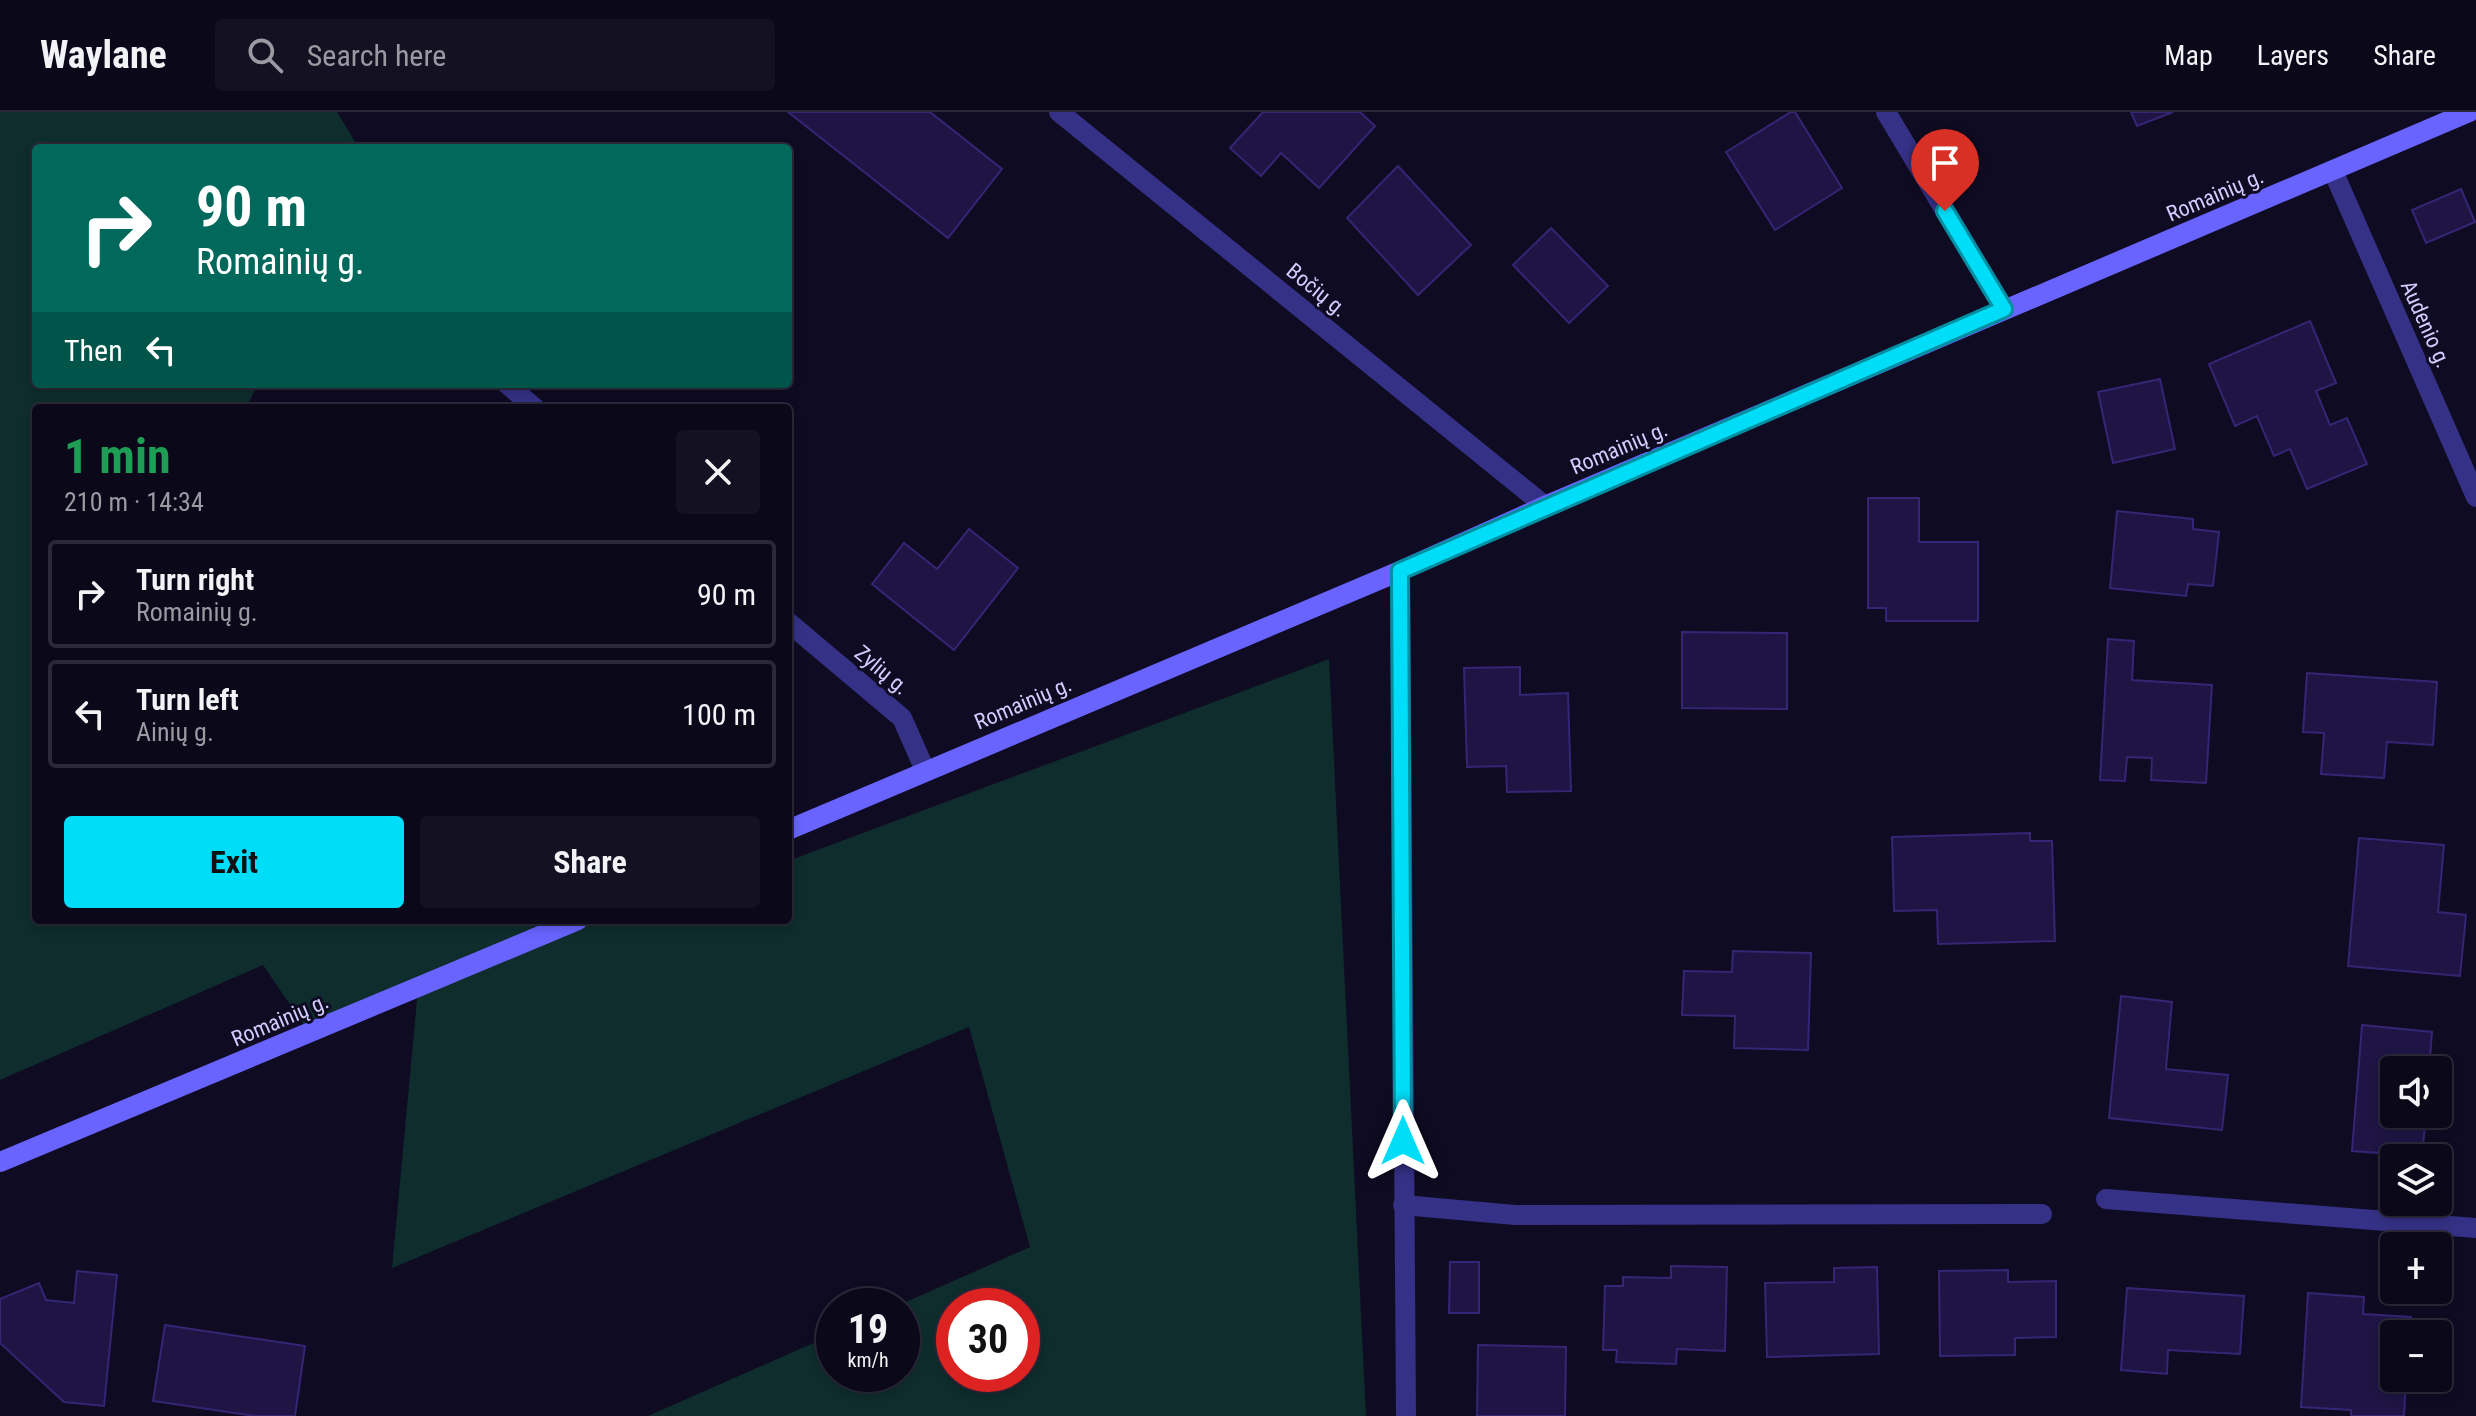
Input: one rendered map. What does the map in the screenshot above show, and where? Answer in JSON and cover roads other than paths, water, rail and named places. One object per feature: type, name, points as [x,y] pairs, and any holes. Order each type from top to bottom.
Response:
[{"type":"main road","name":"Romainių g.","points":[[792,828],[2333,171],[2457,114]]},
{"type":"main road","name":"Romainių g.","points":[[0,1162],[568,924]]},
{"type":"street","name":"Bočių g.","points":[[1059,112],[1545,506]]},
{"type":"street","points":[[1886,112],[2004,309]]},
{"type":"street","name":"Audenio g.","points":[[2333,171],[2476,497]]},
{"type":"street","points":[[512,388],[530,404]]},
{"type":"street","points":[[1400,571],[1406,1416]]},
{"type":"street","name":"Zylių g.","points":[[792,625],[902,718],[925,770]]},
{"type":"street","points":[[2106,1199],[2476,1228]]},
{"type":"street","points":[[1403,1205],[1515,1215],[2042,1214]]}]
